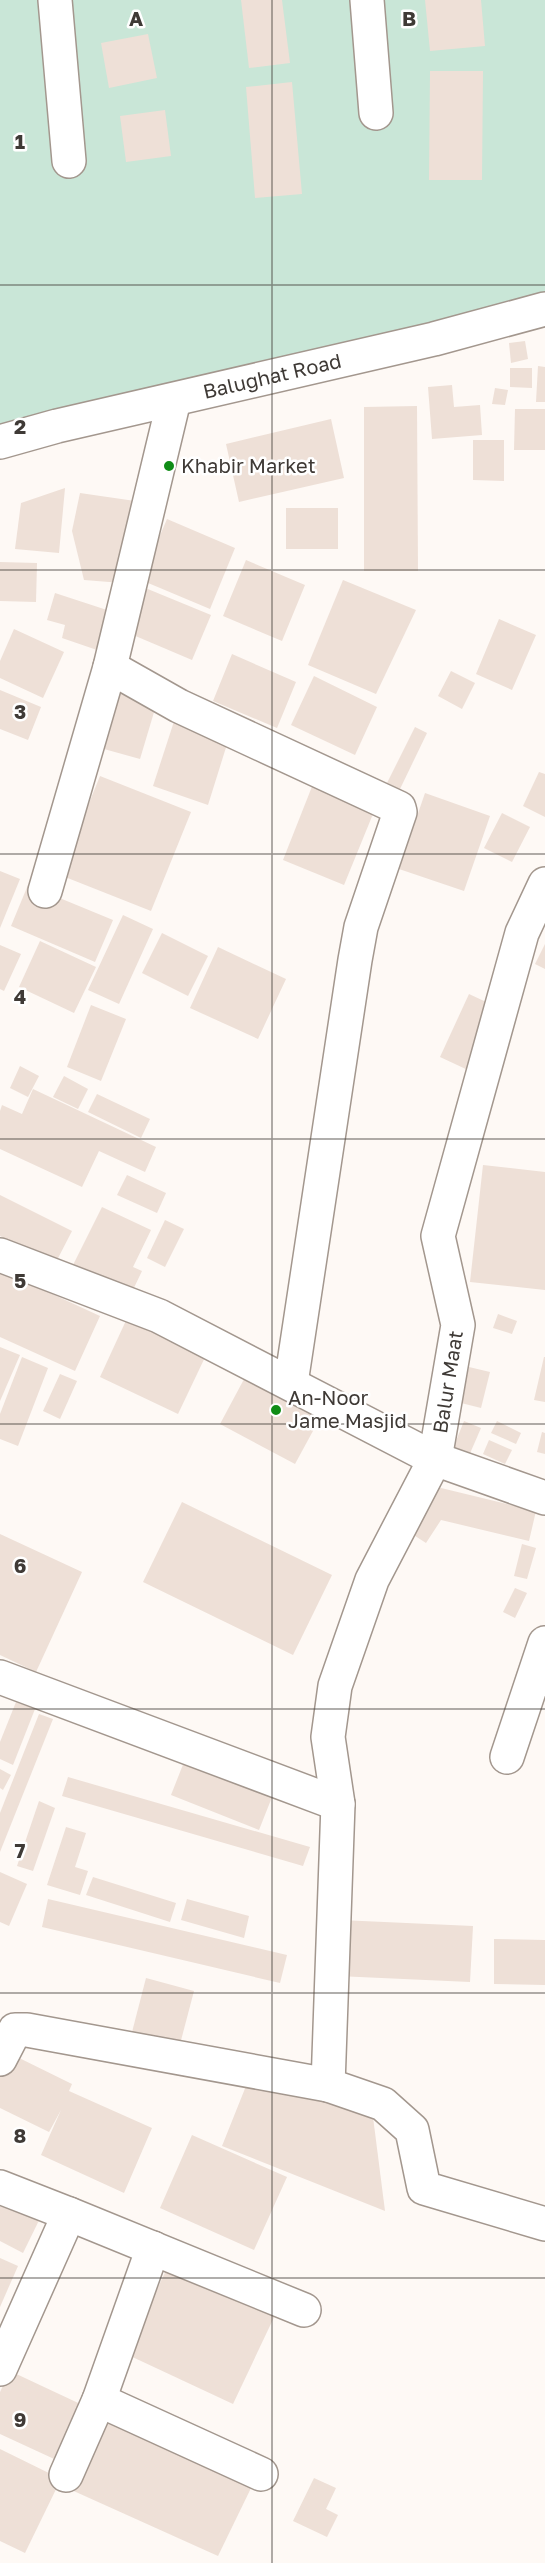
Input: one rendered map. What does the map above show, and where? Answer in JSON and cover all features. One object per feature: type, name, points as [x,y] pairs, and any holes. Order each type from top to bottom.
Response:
[{"type":"street","points":[[55,0],[69,161]]},
{"type":"street","points":[[367,0],[376,113]]},
{"type":"street","name":"Balughat Road","points":[[0,442],[57,426],[434,339],[545,309]]},
{"type":"street","points":[[45,891],[110,667],[174,400]]},
{"type":"street","points":[[110,667],[179,706],[399,808],[400,812],[361,927],[291,1383]]},
{"type":"street","name":"Balur Maat","points":[[328,2085],[338,1804],[328,1737],[335,1686],[372,1580],[435,1459],[458,1324],[438,1236],[522,933],[545,884]]},
{"type":"street","points":[[0,1255],[159,1316],[435,1459],[545,1498]]},
{"type":"street","points":[[507,1757],[545,1643]]},
{"type":"street","points":[[0,1677],[338,1804]]},
{"type":"street","points":[[0,2059],[15,2030],[27,2030],[328,2085],[383,2104],[412,2130],[424,2188],[545,2224]]},
{"type":"street","points":[[0,2187],[304,2310]]},
{"type":"street","points":[[0,2369],[69,2214]]},
{"type":"street","points":[[66,2475],[99,2400],[153,2248]]},
{"type":"street","points":[[99,2400],[261,2474]]},
{"type":"green space","points":[[0,0],[545,0],[545,308],[0,442]]},
{"type":"building","points":[[241,0],[282,0],[290,63],[249,68]]},
{"type":"building","points":[[425,0],[481,0],[485,46],[430,51]]},
{"type":"building","points":[[148,34],[157,78],[109,88],[101,43]]},
{"type":"building","points":[[430,71],[483,71],[482,180],[429,180]]},
{"type":"building","points":[[292,82],[302,194],[255,198],[246,87]]},
{"type":"building","points":[[165,110],[171,156],[126,162],[120,116]]},
{"type":"building","points":[[525,341],[528,359],[511,363],[509,343]]},
{"type":"building","points":[[538,366],[545,367],[545,402],[536,402]]},
{"type":"building","points":[[510,368],[532,368],[532,388],[510,387]]},
{"type":"building","points":[[452,385],[454,407],[480,405],[482,435],[432,439],[428,387]]},
{"type":"building","points":[[495,388],[508,390],[505,405],[492,404]]},
{"type":"building","points":[[417,406],[418,571],[364,571],[364,407]]},
{"type":"building","points":[[515,409],[545,409],[545,450],[514,450]]},
{"type":"building","points":[[331,419],[344,478],[239,502],[226,444]]},
{"type":"building","points":[[473,440],[504,440],[504,481],[473,480]]},
{"type":"building","points":[[65,488],[59,553],[15,549],[21,503]]},
{"type":"building","points":[[80,493],[135,501],[122,583],[84,580],[72,531]]},
{"type":"building","points":[[286,508],[338,508],[338,549],[286,549]]},
{"type":"building","points":[[167,519],[235,548],[210,609],[141,580]]},
{"type":"building","points":[[246,560],[305,585],[282,641],[223,616]]},
{"type":"building","points":[[0,562],[37,563],[36,602],[0,601]]},
{"type":"building","points":[[343,580],[416,610],[376,694],[308,665]]},
{"type":"building","points":[[138,585],[211,615],[192,660],[119,629]]},
{"type":"building","points":[[55,593],[110,611],[97,650],[62,638],[65,625],[47,620]]},
{"type":"building","points":[[499,619],[536,635],[512,690],[476,674]]},
{"type":"building","points":[[14,629],[64,652],[43,698],[0,678],[0,661]]},
{"type":"building","points":[[232,654],[296,682],[277,728],[213,701]]},
{"type":"building","points":[[110,667],[163,682],[140,759],[86,744]]},
{"type":"building","points":[[451,671],[475,683],[462,709],[438,696]]},
{"type":"building","points":[[314,676],[377,707],[355,755],[291,725]]},
{"type":"building","points":[[0,690],[41,707],[28,740],[0,729]]},
{"type":"building","points":[[179,706],[233,725],[208,805],[153,786]]},
{"type":"building","points":[[415,727],[427,733],[400,789],[387,783]]},
{"type":"building","points":[[539,772],[545,774],[545,817],[523,806]]},
{"type":"building","points":[[100,776],[191,812],[151,911],[60,875]]},
{"type":"building","points":[[313,784],[375,809],[344,885],[283,860]]},
{"type":"building","points":[[425,793],[490,816],[464,891],[399,869]]},
{"type":"building","points":[[502,813],[530,827],[512,862],[484,848]]},
{"type":"building","points":[[0,871],[20,879],[0,928]]},
{"type":"building","points":[[28,885],[113,920],[95,962],[11,926]]},
{"type":"building","points":[[123,915],[153,929],[119,1004],[88,990]]},
{"type":"building","points":[[162,933],[208,956],[188,996],[142,973]]},
{"type":"building","points":[[40,941],[96,967],[74,1013],[19,987]]},
{"type":"building","points":[[545,944],[545,969],[535,964]]},
{"type":"building","points":[[0,945],[21,954],[4,991],[0,989]]},
{"type":"building","points":[[218,947],[286,979],[258,1039],[190,1008]]},
{"type":"building","points":[[469,994],[499,1008],[470,1071],[440,1057]]},
{"type":"building","points":[[91,1005],[126,1019],[101,1081],[67,1067]]},
{"type":"building","points":[[20,1066],[39,1076],[28,1097],[10,1088]]},
{"type":"building","points":[[64,1076],[88,1089],[78,1109],[53,1097]]},
{"type":"building","points":[[33,1089],[156,1147],[145,1172],[99,1151],[82,1187],[0,1149],[2,1105],[22,1114]]},
{"type":"building","points":[[97,1094],[150,1119],[141,1138],[88,1112]]},
{"type":"building","points":[[483,1165],[545,1172],[545,1290],[470,1282]]},
{"type":"building","points":[[127,1175],[166,1193],[157,1213],[117,1195]]},
{"type":"building","points":[[0,1195],[72,1231],[55,1264],[0,1236]]},
{"type":"building","points":[[102,1207],[151,1230],[133,1267],[142,1271],[131,1294],[73,1265]]},
{"type":"building","points":[[165,1220],[184,1229],[165,1267],[147,1258]]},
{"type":"building","points":[[0,1270],[100,1316],[75,1371],[0,1337]]},
{"type":"building","points":[[129,1314],[208,1351],[178,1414],[100,1377]]},
{"type":"building","points":[[498,1314],[517,1321],[512,1334],[493,1328]]},
{"type":"building","points":[[0,1347],[20,1355],[0,1401]]},
{"type":"building","name":"An-Noor Jame Masjid","points":[[257,1355],[332,1396],[295,1464],[220,1424]]},
{"type":"building","points":[[22,1357],[48,1368],[18,1446],[0,1439],[0,1414]]},
{"type":"building","points":[[545,1357],[545,1402],[534,1400]]},
{"type":"building","points":[[469,1367],[490,1372],[481,1408],[461,1403]]},
{"type":"building","points":[[60,1374],[77,1381],[60,1419],[43,1411]]},
{"type":"building","points":[[464,1421],[481,1428],[468,1458],[452,1451]]},
{"type":"building","points":[[497,1421],[521,1433],[516,1444],[491,1433]]},
{"type":"building","points":[[542,1432],[545,1433],[545,1454],[537,1452]]},
{"type":"building","points":[[489,1440],[512,1450],[505,1464],[483,1454]]},
{"type":"building","points":[[437,1487],[536,1511],[529,1541],[441,1520],[426,1543],[409,1532]]},
{"type":"building","points":[[182,1502],[332,1575],[293,1655],[143,1582]]},
{"type":"building","points":[[0,1534],[82,1572],[36,1672],[0,1655]]},
{"type":"building","points":[[522,1544],[536,1548],[527,1579],[514,1576]]},
{"type":"building","points":[[515,1588],[527,1593],[515,1618],[503,1612]]},
{"type":"building","points":[[16,1702],[35,1709],[13,1765],[0,1759],[0,1742]]},
{"type":"building","points":[[39,1714],[53,1719],[0,1852],[0,1813]]},
{"type":"building","points":[[186,1757],[274,1792],[259,1830],[171,1795]]},
{"type":"building","points":[[0,1769],[11,1775],[3,1790],[0,1788]]},
{"type":"building","points":[[68,1777],[310,1847],[303,1866],[62,1796]]},
{"type":"building","points":[[39,1801],[55,1808],[33,1871],[17,1866]]},
{"type":"building","points":[[66,1827],[86,1833],[75,1867],[88,1871],[80,1895],[47,1885]]},
{"type":"building","points":[[0,1872],[27,1884],[9,1926],[0,1922]]},
{"type":"building","points":[[93,1877],[176,1903],[170,1922],[86,1895]]},
{"type":"building","points":[[48,1899],[287,1955],[280,1983],[42,1927]]},
{"type":"building","points":[[187,1899],[249,1916],[244,1938],[181,1920]]},
{"type":"building","points":[[340,1920],[473,1926],[470,1982],[337,1976]]},
{"type":"building","points":[[494,1939],[545,1940],[545,1985],[494,1984]]},
{"type":"building","points":[[146,1978],[194,1991],[179,2048],[131,2036]]},
{"type":"building","points":[[9,2053],[72,2084],[69,2091],[152,2128],[124,2193],[41,2155],[61,2110],[49,2132],[0,2108],[0,2071]]},
{"type":"building","points":[[252,2071],[373,2117],[385,2211],[222,2146]]},
{"type":"building","points":[[192,2135],[287,2177],[254,2250],[160,2208]]},
{"type":"building","points":[[0,2177],[48,2202],[23,2253],[0,2241]]},
{"type":"building","points":[[0,2258],[18,2266],[0,2307]]},
{"type":"building","points":[[171,2260],[277,2311],[233,2404],[126,2354]]},
{"type":"building","points":[[10,2371],[91,2409],[65,2464],[0,2434],[0,2392]]},
{"type":"building","points":[[99,2415],[252,2486],[218,2556],[67,2488]]},
{"type":"building","points":[[0,2449],[61,2479],[25,2553],[0,2541]]},
{"type":"building","points":[[314,2478],[336,2488],[326,2509],[338,2515],[327,2537],[293,2521]]},
{"type":"place","name":"Khabir Market","points":[[169,466]]},
{"type":"place","name":"An-Noor Jame Masjid","points":[[276,1410]]}]
